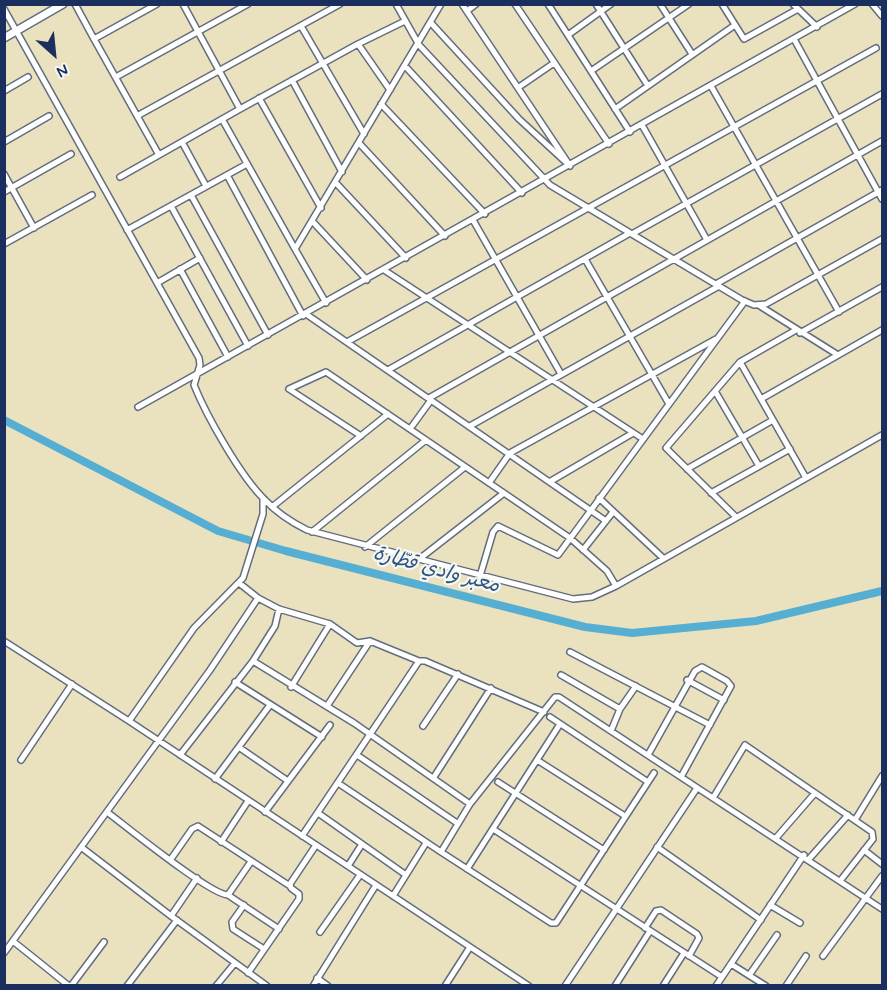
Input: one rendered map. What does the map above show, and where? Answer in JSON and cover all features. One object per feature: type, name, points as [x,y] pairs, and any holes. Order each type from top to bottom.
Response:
[{"type":"street","points":[[4,38],[63,4]]},
{"type":"street","points":[[75,4],[159,155]]},
{"type":"street","points":[[94,39],[157,4]]},
{"type":"street","points":[[183,4],[240,109]]},
{"type":"street","points":[[116,77],[248,4]]},
{"type":"street","points":[[323,4],[327,11]]},
{"type":"street","points":[[137,116],[340,4]]},
{"type":"street","points":[[396,4],[419,45],[545,180],[631,234],[745,301],[760,306],[798,332],[838,355]]},
{"type":"street","points":[[296,249],[381,104],[419,45],[441,4]]},
{"type":"street","points":[[462,4],[570,166]]},
{"type":"street","points":[[466,11],[476,4]]},
{"type":"street","points":[[515,4],[609,144]]},
{"type":"street","points":[[548,4],[630,132]]},
{"type":"street","points":[[596,4],[648,86]]},
{"type":"street","points":[[568,35],[611,4]]},
{"type":"street","points":[[660,4],[692,54]]},
{"type":"street","points":[[591,71],[689,4]]},
{"type":"street","points":[[722,4],[744,39],[795,7],[817,27]]},
{"type":"street","points":[[138,407],[855,4]]},
{"type":"street","points":[[872,4],[882,15]]},
{"type":"street","points":[[4,9],[199,358],[200,365],[196,374],[195,388],[231,451],[263,499],[274,509],[312,532],[573,599],[592,597],[616,586],[882,435]]},
{"type":"street","points":[[120,177],[259,98],[405,21]]},
{"type":"street","points":[[431,23],[519,119],[570,166]]},
{"type":"street","points":[[615,109],[735,25]]},
{"type":"street","points":[[301,26],[364,134]]},
{"type":"street","points":[[794,39],[858,155],[881,191],[882,199]]},
{"type":"street","points":[[358,44],[390,90]]},
{"type":"street","points":[[347,342],[876,48]]},
{"type":"street","points":[[519,87],[554,63]]},
{"type":"street","points":[[405,66],[522,193]]},
{"type":"street","points":[[4,91],[28,77]]},
{"type":"street","points":[[292,80],[342,172]]},
{"type":"street","points":[[711,86],[839,312]]},
{"type":"street","points":[[388,370],[882,94]]},
{"type":"street","points":[[259,98],[321,208]]},
{"type":"street","points":[[381,104],[485,214]]},
{"type":"street","points":[[4,142],[49,116]]},
{"type":"street","points":[[222,119],[326,303]]},
{"type":"street","points":[[642,125],[707,240]]},
{"type":"street","points":[[410,429],[430,399],[882,141]]},
{"type":"street","points":[[182,142],[206,186]]},
{"type":"street","points":[[359,143],[445,236]]},
{"type":"street","points":[[4,192],[71,154]]},
{"type":"street","points":[[127,230],[247,164]]},
{"type":"street","points":[[4,174],[34,228]]},
{"type":"street","points":[[226,175],[305,315],[592,509],[606,521]]},
{"type":"street","points":[[336,183],[406,258]]},
{"type":"street","points":[[470,426],[881,191]]},
{"type":"street","points":[[4,244],[92,195]]},
{"type":"street","points":[[191,195],[268,335]]},
{"type":"street","points":[[171,206],[248,346]]},
{"type":"street","points":[[473,220],[561,374]]},
{"type":"street","points":[[313,222],[367,280]]},
{"type":"street","points":[[760,306],[882,239]]},
{"type":"street","points":[[157,283],[200,258]]},
{"type":"street","points":[[585,258],[669,404]]},
{"type":"street","points":[[180,269],[228,357]]},
{"type":"street","points":[[384,270],[643,440]]},
{"type":"street","points":[[736,517],[666,448],[740,362],[839,312],[882,287]]},
{"type":"street","points":[[480,576],[493,532],[498,526],[558,555],[745,301]]},
{"type":"street","points":[[761,399],[882,330]]},
{"type":"street","points":[[489,483],[510,453],[717,339]]},
{"type":"street","points":[[740,362],[806,478]]},
{"type":"street","points":[[361,436],[290,389],[326,372],[570,538],[607,571],[616,586]]},
{"type":"street","points":[[715,391],[759,466]]},
{"type":"street","points":[[263,514],[274,509],[388,414]]},
{"type":"street","points":[[687,469],[773,420]]},
{"type":"street","points":[[551,481],[633,433]]},
{"type":"street","points":[[312,532],[426,440]]},
{"type":"street","points":[[711,493],[790,449]]},
{"type":"street","points":[[365,547],[465,467]]},
{"type":"street","points":[[418,560],[504,493]]},
{"type":"street","points":[[599,498],[663,558]]},
{"type":"street","points":[[129,721],[194,628],[239,583],[253,552],[263,514],[263,499]]},
{"type":"street","points":[[583,550],[613,512]]},
{"type":"street","points":[[239,583],[258,598],[279,609],[330,624],[357,643],[370,641],[419,661],[425,661],[491,687],[544,712]]},
{"type":"street","points":[[4,954],[258,598]]},
{"type":"street","points":[[180,756],[253,661],[275,626],[279,609]]},
{"type":"street","points":[[291,687],[330,624]]},
{"type":"street","points":[[4,641],[529,986]]},
{"type":"street","points":[[327,706],[370,641]]},
{"type":"street","points":[[570,652],[710,725]]},
{"type":"street","points":[[253,661],[291,687],[327,706],[371,734],[470,804]]},
{"type":"street","points":[[302,836],[419,661]]},
{"type":"street","points":[[648,755],[687,680],[694,671],[702,667],[727,681],[731,687],[681,777]]},
{"type":"street","points":[[423,726],[458,674]]},
{"type":"street","points":[[561,675],[620,709]]},
{"type":"street","points":[[687,680],[724,699]]},
{"type":"street","points":[[235,682],[322,737]]},
{"type":"street","points":[[21,760],[72,684]]},
{"type":"street","points":[[611,731],[620,709],[636,686]]},
{"type":"street","points":[[434,777],[491,687]]},
{"type":"street","points":[[441,852],[470,804],[544,712],[559,697],[712,798],[807,857],[882,909]]},
{"type":"street","points":[[215,779],[270,705]]},
{"type":"street","points":[[550,717],[648,783]]},
{"type":"street","points":[[265,812],[330,724]]},
{"type":"street","points":[[467,869],[560,724]]},
{"type":"street","points":[[712,798],[745,745],[873,832],[873,839],[840,881]]},
{"type":"street","points":[[240,748],[288,781]]},
{"type":"street","points":[[357,755],[457,823]]},
{"type":"street","points":[[537,760],[625,816]]},
{"type":"street","points":[[338,783],[426,843],[551,923],[556,923],[654,774]]},
{"type":"street","points":[[855,820],[882,776]]},
{"type":"street","points":[[498,782],[604,850]]},
{"type":"street","points":[[565,986],[697,788]]},
{"type":"street","points":[[776,838],[815,793]]},
{"type":"street","points":[[220,842],[248,801]]},
{"type":"street","points":[[107,812],[196,878],[222,894],[228,895],[279,929]]},
{"type":"street","points":[[318,813],[406,874]]},
{"type":"street","points":[[716,986],[770,905],[807,857],[848,815]]},
{"type":"street","points":[[171,859],[194,826],[290,886],[300,896],[248,973]]},
{"type":"street","points":[[493,829],[722,977]]},
{"type":"street","points":[[393,896],[426,843]]},
{"type":"street","points":[[348,866],[362,844]]},
{"type":"street","points":[[290,886],[316,845]]},
{"type":"street","points":[[81,847],[267,986]]},
{"type":"street","points":[[657,847],[761,920]]},
{"type":"street","points":[[864,850],[882,864]]},
{"type":"street","points":[[228,895],[250,863]]},
{"type":"street","points":[[320,933],[360,875]]},
{"type":"street","points":[[823,956],[882,876]]},
{"type":"street","points":[[171,915],[196,878]]},
{"type":"street","points":[[313,986],[376,885]]},
{"type":"street","points":[[244,905],[232,922],[232,928],[264,949]]},
{"type":"street","points":[[770,905],[800,923]]},
{"type":"street","points":[[615,986],[648,930],[656,911],[661,910],[697,934],[699,938],[663,986]]},
{"type":"street","points":[[127,986],[177,920]]},
{"type":"street","points":[[750,974],[777,935]]},
{"type":"street","points":[[14,942],[70,986],[104,942]]},
{"type":"street","points":[[445,986],[470,947]]},
{"type":"street","points":[[786,986],[806,956]]},
{"type":"street","points":[[216,986],[235,963]]},
{"type":"street","points":[[731,963],[766,986]]},
{"type":"street","points":[[317,978],[328,986]]},
{"type":"waterway","name":"معبر وادي قطّارة","points":[[4,420],[218,531],[286,551],[585,627],[632,633],[756,621],[882,591]]}]
